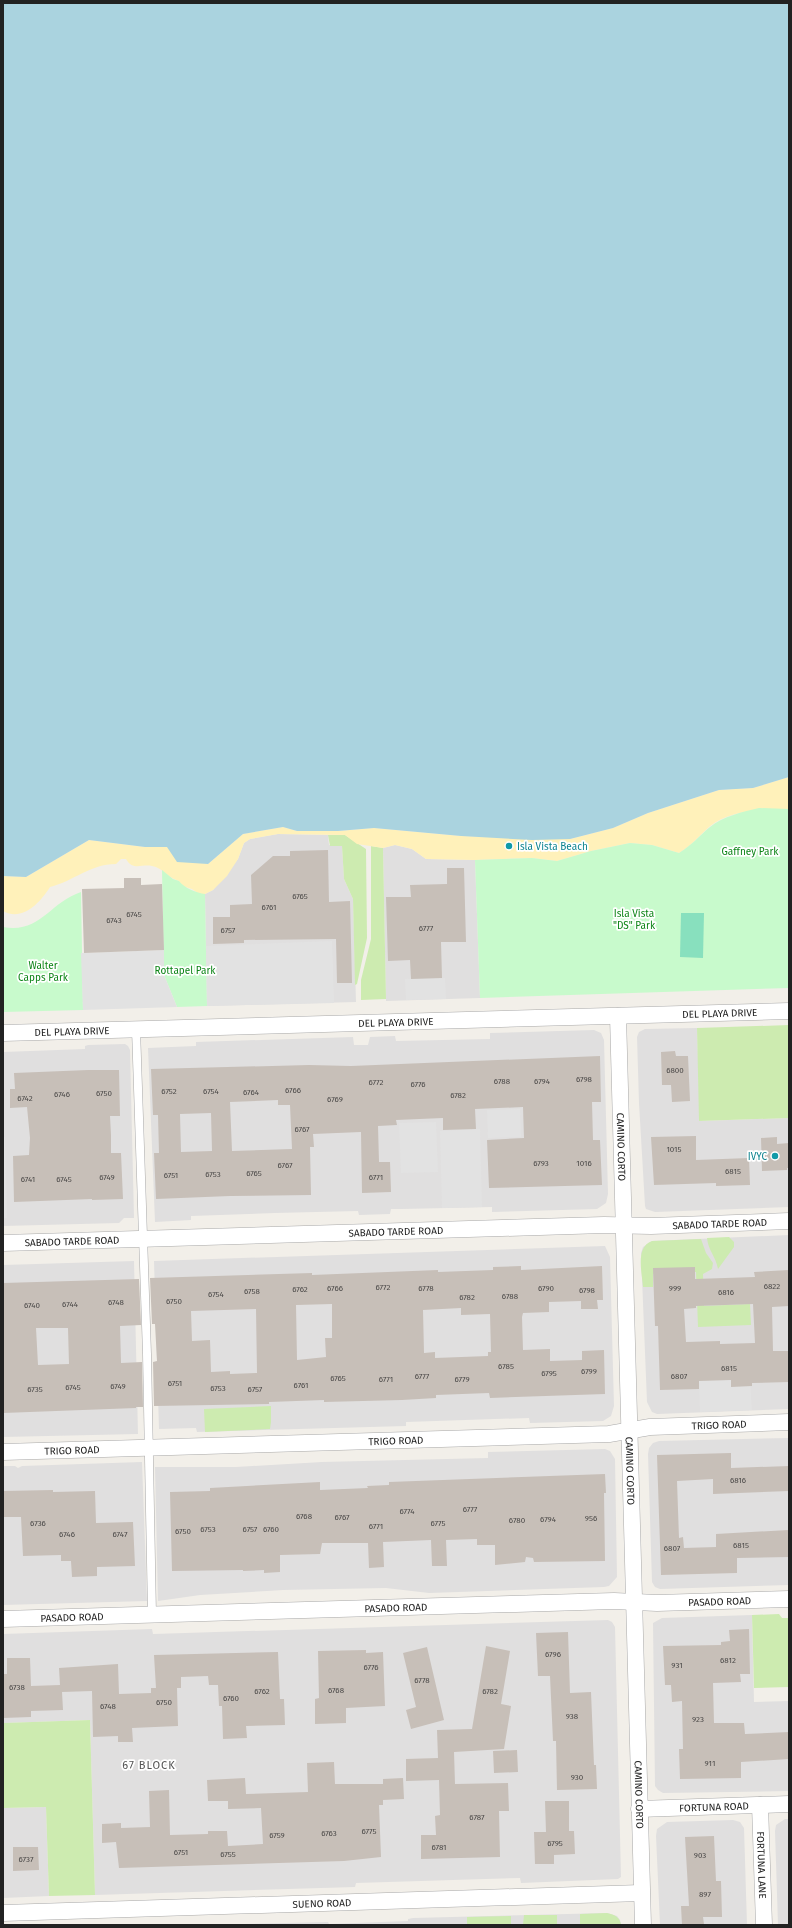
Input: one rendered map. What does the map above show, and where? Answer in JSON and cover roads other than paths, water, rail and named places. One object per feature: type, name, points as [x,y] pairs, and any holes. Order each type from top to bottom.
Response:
[{"type":"street","name":"DEL PLAYA DRIVE","points":[[3,1033],[789,1011]]},
{"type":"street","name":"CAMINO CORTO","points":[[618,1016],[643,1925]]},
{"type":"street","name":"SABADO TARDE ROAD","points":[[3,1243],[460,1229],[789,1221]]},
{"type":"street","name":"TRIGO ROAD","points":[[3,1452],[594,1434],[650,1427],[789,1422]]},
{"type":"street","name":"PASADO ROAD","points":[[3,1619],[152,1614],[789,1599]]},
{"type":"street","name":"FORTUNA ROAD","points":[[639,1809],[789,1804]]},
{"type":"street","name":"FORTUNA LANE","points":[[760,1805],[764,1925]]},
{"type":"street","name":"SUENO ROAD","points":[[3,1913],[642,1893]]},
{"type":"lane","points":[[136,1029],[147,1354],[152,1614]]},
{"type":"water","points":[[3,3],[789,3],[789,777],[753,788],[719,790],[648,813],[613,828],[570,839],[532,840],[461,836],[374,828],[338,831],[297,831],[283,827],[243,834],[208,864],[177,862],[167,847],[145,847],[89,840],[26,877],[3,876]]},
{"type":"place","name":"Isla Vista Beach","points":[[509,846]]},
{"type":"place","name":"IVYC","points":[[775,1156]]},
{"type":"district","name":"67 BLOCK","points":[[149,1765]]},
{"type":"park label","name":"Gaffney Park","points":[[750,851]]},
{"type":"park label","name":"Isla Vista \"DS\" Park","points":[[634,918]]},
{"type":"park label","name":"Walter Capps Park","points":[[43,970]]},
{"type":"park label","name":"Rottapel Park","points":[[185,970]]}]
